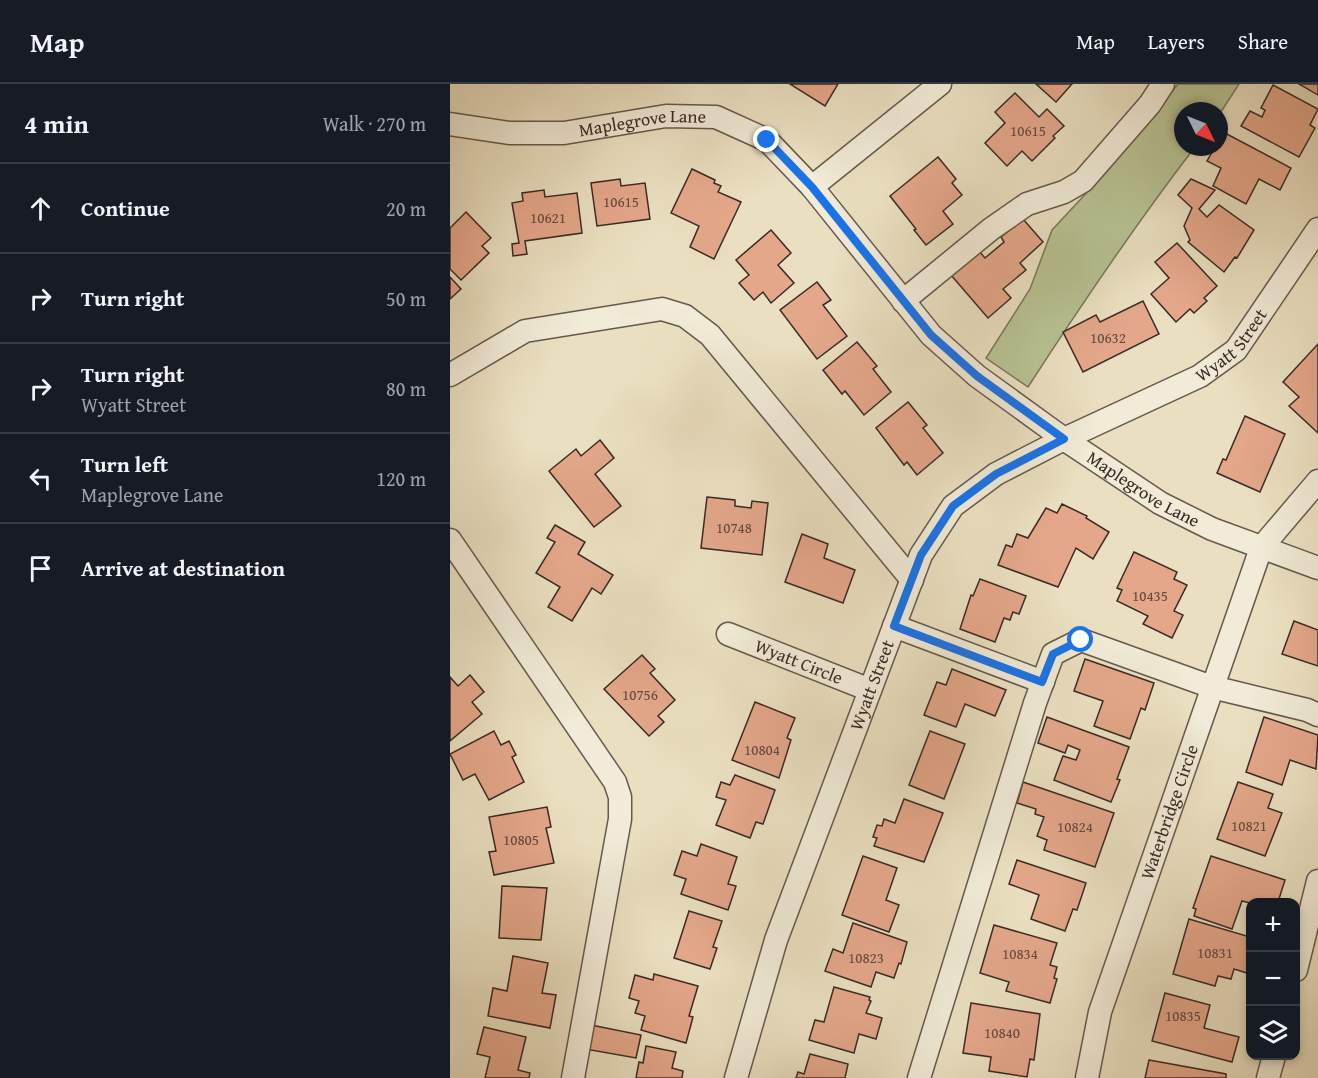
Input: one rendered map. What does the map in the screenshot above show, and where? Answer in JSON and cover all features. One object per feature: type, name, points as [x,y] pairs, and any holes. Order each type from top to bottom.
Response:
[{"type":"street","points":[[812,187],[940,84]]},
{"type":"street","points":[[903,301],[991,229],[1027,204],[1064,192],[1083,181],[1150,104],[1163,84]]},
{"type":"street","name":"Maplegrove Lane","points":[[450,124],[509,133],[564,133],[666,116],[716,117],[767,140],[812,187],[931,335],[977,376],[1064,439],[1160,503],[1212,529],[1318,568]]},
{"type":"street","name":"Wyatt Street","points":[[736,1078],[776,940],[894,626],[921,555],[953,506],[996,474],[1064,439],[1200,376],[1236,350],[1318,229]]},
{"type":"street","points":[[450,375],[525,331],[662,309],[685,316],[710,334],[912,580]]},
{"type":"street","points":[[1261,548],[1318,481]]},
{"type":"street","points":[[450,540],[615,783],[620,797],[620,819],[573,1078]]},
{"type":"street","name":"Waterbridge Circle","points":[[1087,1078],[1100,1012],[1261,548]]},
{"type":"street","points":[[894,626],[1042,682]]},
{"type":"street","name":"Wyatt Circle","points":[[728,634],[870,690]]},
{"type":"street","points":[[919,1078],[1042,682],[1053,654],[1081,640],[1212,687],[1307,710],[1318,715]]},
{"type":"street","points":[[1300,954],[1318,881]]},
{"type":"street","points":[[1268,1078],[1273,1060]]},
{"type":"green space","points":[[1178,84],[1239,84],[1227,102],[1174,102],[1174,156],[1188,156],[1109,266],[1028,387],[986,358],[1030,289],[1052,230],[1107,171]]},
{"type":"building","points":[[790,84],[838,84],[825,106]]},
{"type":"building","points":[[1036,84],[1072,84],[1056,102]]},
{"type":"building","points":[[1299,84],[1318,84],[1318,95]]},
{"type":"building","points":[[1273,85],[1318,109],[1310,125],[1315,128],[1299,157],[1241,126],[1250,111],[1262,117],[1265,110],[1261,108]]},
{"type":"building","points":[[1015,93],[1039,117],[1047,109],[1064,126],[1032,161],[1022,151],[1007,166],[985,143],[1005,123],[995,112]]},
{"type":"building","points":[[1228,135],[1291,168],[1280,190],[1259,179],[1246,204],[1213,186],[1221,168],[1207,161],[1210,156],[1228,156]]},
{"type":"building","points":[[938,157],[956,179],[952,183],[962,195],[943,211],[953,224],[926,245],[890,196]]},
{"type":"building","points":[[692,169],[715,180],[714,183],[721,186],[718,192],[741,202],[714,259],[690,247],[699,226],[671,213]]},
{"type":"building","points":[[620,179],[621,186],[645,183],[650,219],[597,226],[591,183]]},
{"type":"building","points":[[1191,179],[1215,190],[1199,209],[1207,217],[1219,205],[1254,230],[1237,258],[1235,257],[1224,272],[1188,242],[1190,240],[1184,226],[1192,208],[1178,195]]},
{"type":"building","points":[[544,190],[545,197],[577,193],[582,233],[525,241],[527,254],[513,256],[512,244],[519,243],[512,203],[523,201],[522,193]]},
{"type":"building","points":[[466,212],[491,238],[482,246],[489,253],[461,280],[450,269],[450,228]]},
{"type":"building","points":[[1023,219],[1043,242],[1020,263],[1026,270],[1003,289],[1011,298],[988,318],[951,275],[979,251],[985,258],[1004,242],[1001,237]]},
{"type":"building","points":[[771,230],[791,253],[778,265],[794,283],[771,303],[763,292],[754,300],[739,283],[749,275],[736,260]]},
{"type":"building","points":[[1177,243],[1217,286],[1204,298],[1207,301],[1194,313],[1190,309],[1176,322],[1151,294],[1169,278],[1155,262]]},
{"type":"building","points":[[450,277],[461,289],[450,299]]},
{"type":"building","points":[[817,282],[831,300],[823,305],[847,336],[817,359],[780,310]]},
{"type":"building","points":[[1143,301],[1159,334],[1083,372],[1063,332],[1096,315],[1100,322]]},
{"type":"building","points":[[857,342],[877,366],[873,369],[891,392],[864,415],[845,391],[842,394],[823,370]]},
{"type":"building","points":[[1318,344],[1318,433],[1289,406],[1299,397],[1283,382]]},
{"type":"building","points":[[908,402],[927,425],[923,428],[943,453],[917,475],[907,462],[904,465],[876,428]]},
{"type":"building","points":[[1245,416],[1285,434],[1260,492],[1217,473],[1223,459],[1226,460]]},
{"type":"building","points":[[600,440],[614,458],[595,474],[621,506],[594,527],[549,471],[576,449],[581,456]]},
{"type":"building","points":[[707,497],[735,500],[735,506],[751,508],[752,501],[768,503],[762,555],[701,548]]},
{"type":"building","points":[[1062,504],[1087,516],[1086,518],[1109,532],[1093,559],[1076,548],[1058,587],[998,565],[1006,545],[1012,547],[1017,534],[1028,538],[1046,508],[1057,513]]},
{"type":"building","points":[[555,525],[585,542],[578,554],[613,575],[601,594],[592,588],[572,621],[548,607],[560,587],[536,573],[555,542],[547,538]]},
{"type":"building","points":[[802,534],[828,544],[824,558],[855,570],[843,603],[785,582]]},
{"type":"building","points":[[1134,552],[1177,572],[1174,579],[1187,585],[1174,611],[1183,615],[1172,638],[1143,624],[1148,616],[1117,601],[1122,590],[1117,588]]},
{"type":"building","points":[[980,579],[1026,596],[1019,614],[1013,612],[1010,620],[1004,618],[995,642],[960,629],[971,595],[973,596]]},
{"type":"building","points":[[1294,621],[1318,630],[1318,666],[1282,654]]},
{"type":"building","points":[[642,655],[655,669],[650,673],[675,700],[658,716],[664,722],[649,736],[604,689]]},
{"type":"building","points":[[1085,659],[1154,683],[1145,710],[1141,708],[1130,739],[1094,726],[1103,701],[1074,691]]},
{"type":"building","points":[[952,669],[1006,690],[995,716],[965,704],[956,727],[924,715],[937,682],[946,685]]},
{"type":"building","points":[[470,675],[484,692],[472,702],[482,714],[450,741],[450,677],[458,686]]},
{"type":"building","points":[[755,702],[795,718],[787,738],[791,740],[779,778],[732,760]]},
{"type":"building","points":[[1047,717],[1129,747],[1111,802],[1054,780],[1063,756],[1076,760],[1080,750],[1068,745],[1065,753],[1038,743]]},
{"type":"building","points":[[1264,717],[1318,735],[1316,769],[1290,760],[1282,785],[1246,772]]},
{"type":"building","points":[[494,731],[501,745],[509,741],[516,755],[512,757],[524,782],[489,800],[475,774],[463,780],[450,754]]},
{"type":"building","points":[[930,731],[965,744],[944,799],[909,785]]},
{"type":"building","points":[[735,775],[775,790],[763,824],[756,822],[750,838],[716,825],[726,800],[716,797],[721,782],[730,785]]},
{"type":"building","points":[[1023,782],[1114,813],[1095,867],[1044,850],[1047,840],[1037,836],[1044,817],[1035,814],[1036,809],[1017,803]]},
{"type":"building","points":[[1238,782],[1273,794],[1268,808],[1282,813],[1265,856],[1217,839]]},
{"type":"building","points":[[904,799],[943,813],[924,862],[874,846],[877,838],[873,837],[877,825],[882,826],[884,819],[895,823]]},
{"type":"building","points":[[547,807],[551,827],[546,828],[554,863],[494,875],[489,852],[496,851],[489,817]]},
{"type":"building","points":[[701,844],[737,857],[728,884],[736,886],[728,910],[681,894],[686,879],[674,875],[682,851],[697,856]]},
{"type":"building","points":[[863,856],[897,868],[886,900],[899,905],[889,932],[842,915]]},
{"type":"building","points":[[1211,856],[1285,880],[1279,898],[1246,898],[1246,902],[1242,901],[1232,929],[1194,916],[1196,909],[1193,908]]},
{"type":"building","points":[[1017,860],[1086,883],[1077,910],[1073,909],[1065,931],[1031,919],[1039,895],[1009,884]]},
{"type":"building","points":[[502,886],[547,888],[541,940],[499,938]]},
{"type":"building","points":[[689,911],[722,921],[713,947],[717,948],[710,969],[674,958]]},
{"type":"building","points":[[1189,919],[1246,936],[1246,973],[1234,969],[1231,979],[1218,976],[1215,986],[1173,974]]},
{"type":"building","points":[[853,923],[907,942],[901,964],[899,963],[894,978],[876,972],[871,987],[825,971],[833,949],[843,953]]},
{"type":"building","points":[[994,925],[1057,943],[1050,965],[1057,967],[1054,978],[1057,979],[1050,1003],[1006,991],[1009,982],[980,973]]},
{"type":"building","points":[[513,956],[548,963],[542,993],[556,995],[550,1028],[488,1016],[493,988],[507,991]]},
{"type":"building","points":[[654,974],[698,986],[689,1016],[693,1017],[686,1043],[641,1030],[645,1016],[635,1013],[639,1001],[629,998],[635,975],[653,980]]},
{"type":"building","points":[[834,987],[870,997],[871,1001],[866,1013],[882,1018],[876,1039],[859,1034],[854,1053],[809,1040],[815,1020],[824,1022]]},
{"type":"building","points":[[1165,993],[1210,1005],[1204,1028],[1239,1037],[1232,1062],[1152,1041]]},
{"type":"building","points":[[971,1003],[1040,1014],[1034,1060],[1030,1059],[1027,1077],[989,1071],[991,1057],[963,1053]]},
{"type":"building","points":[[591,1025],[641,1035],[636,1058],[585,1049]]},
{"type":"building","points":[[484,1027],[526,1037],[518,1070],[530,1073],[529,1078],[485,1078],[490,1057],[477,1054]]},
{"type":"building","points":[[646,1046],[676,1052],[672,1068],[683,1071],[682,1078],[636,1078],[639,1062],[643,1063]]},
{"type":"building","points":[[810,1054],[848,1064],[845,1078],[796,1078],[798,1072],[804,1074]]},
{"type":"building","points":[[1149,1060],[1226,1074],[1226,1078],[1145,1078]]},
{"type":"route","points":[[767,140],[812,187],[931,335],[977,376],[1064,439],[996,474],[953,506],[921,555],[894,626],[1042,682],[1053,654],[1081,640]]}]
